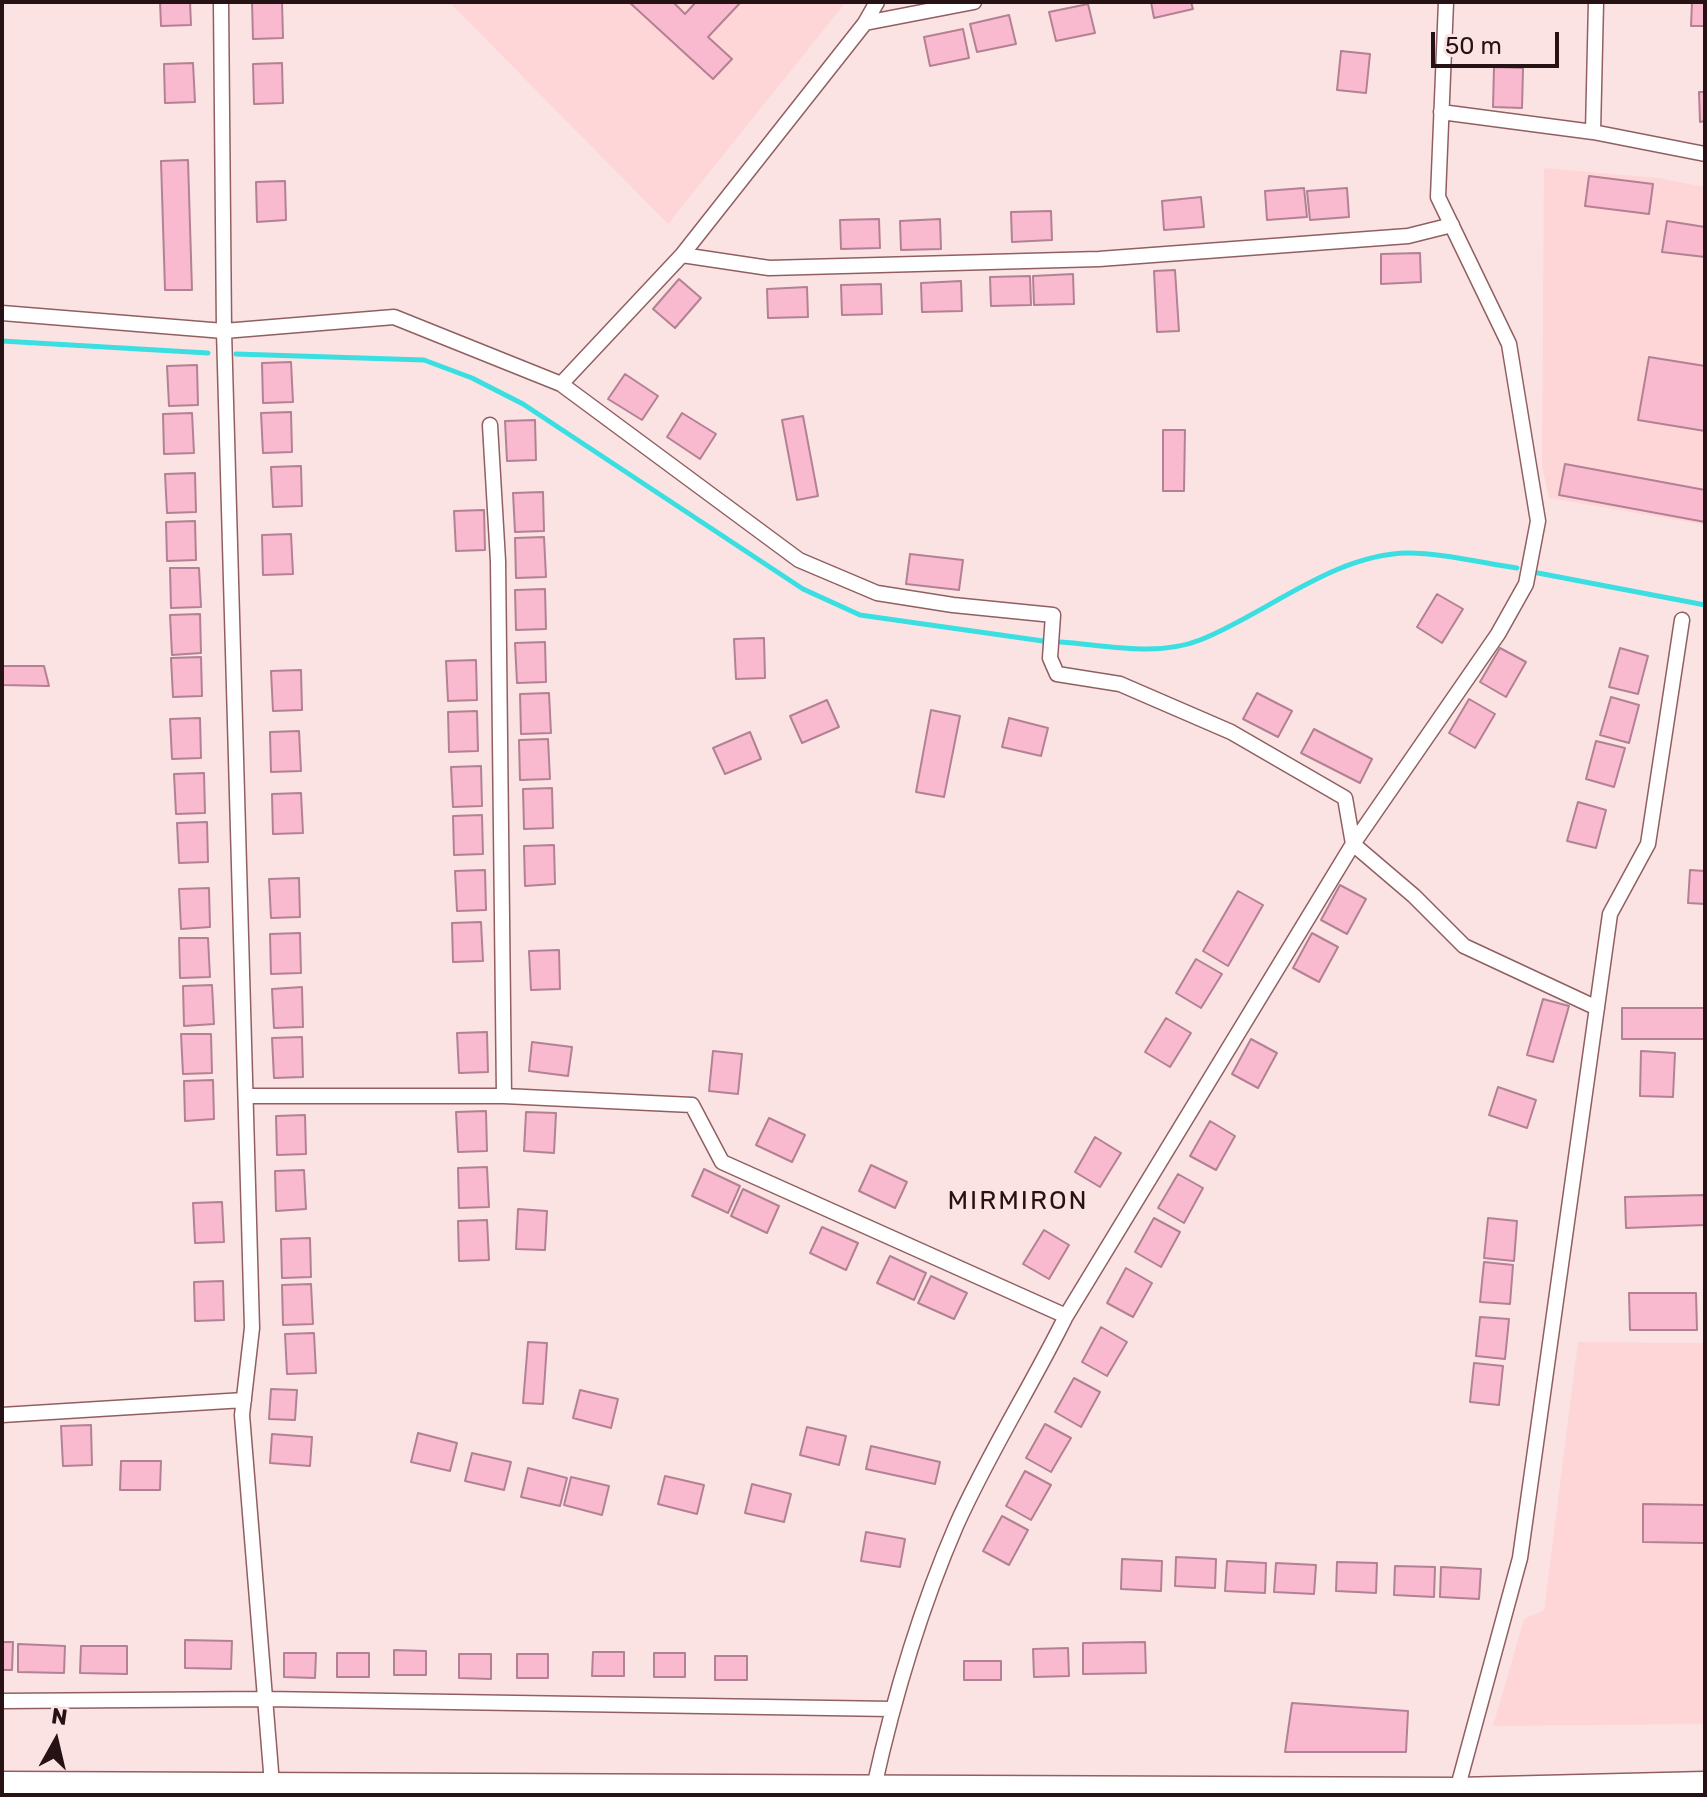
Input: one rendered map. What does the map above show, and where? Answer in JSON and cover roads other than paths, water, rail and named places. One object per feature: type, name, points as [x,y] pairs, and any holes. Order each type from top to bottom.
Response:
[{"type":"main road","points":[[2,1784],[1457,1790],[1705,1784]]},
{"type":"street","points":[[221,2],[224,331],[252,1328],[242,1415],[272,1784]]},
{"type":"street","points":[[561,384],[682,255],[865,23],[877,2]]},
{"type":"street","points":[[865,23],[974,2]]},
{"type":"street","points":[[874,1787],[891,1709],[956,1527],[1066,1316],[1353,844],[1498,634],[1526,584],[1538,521],[1509,344],[1438,197],[1446,2]]},
{"type":"street","points":[[1593,132],[1596,2]]},
{"type":"street","points":[[1441,112],[1593,132],[1705,154]]},
{"type":"street","points":[[682,255],[769,268],[1099,259],[1408,236],[1452,225]]},
{"type":"street","points":[[2,313],[224,331],[394,317],[561,384],[799,560],[877,593],[953,605],[1053,615],[1050,658],[1057,674],[1120,684],[1244,740],[1345,798],[1353,844],[1414,896],[1464,946],[1597,1008]]},
{"type":"street","points":[[490,425],[498,561],[504,1096]]},
{"type":"street","points":[[1457,1790],[1520,1558],[1610,914],[1648,844],[1682,620]]},
{"type":"street","points":[[246,1096],[504,1096],[692,1105],[722,1162],[1066,1316]]},
{"type":"street","points":[[2,1415],[244,1400]]},
{"type":"street","points":[[2,1701],[265,1699],[891,1709]]},
{"type":"waterway","points":[[2,341],[208,353]]},
{"type":"waterway","points":[[236,354],[424,360],[472,378],[523,404],[803,589],[860,615],[1043,641]]},
{"type":"waterway","points":[[1061,642],[1149,649],[1184,645],[1225,629],[1327,574],[1380,556],[1421,553],[1517,568]]},
{"type":"waterway","points":[[1538,573],[1705,605]]},
{"type":"district","name":"MIRMIRON","points":[[1018,1201]]}]
